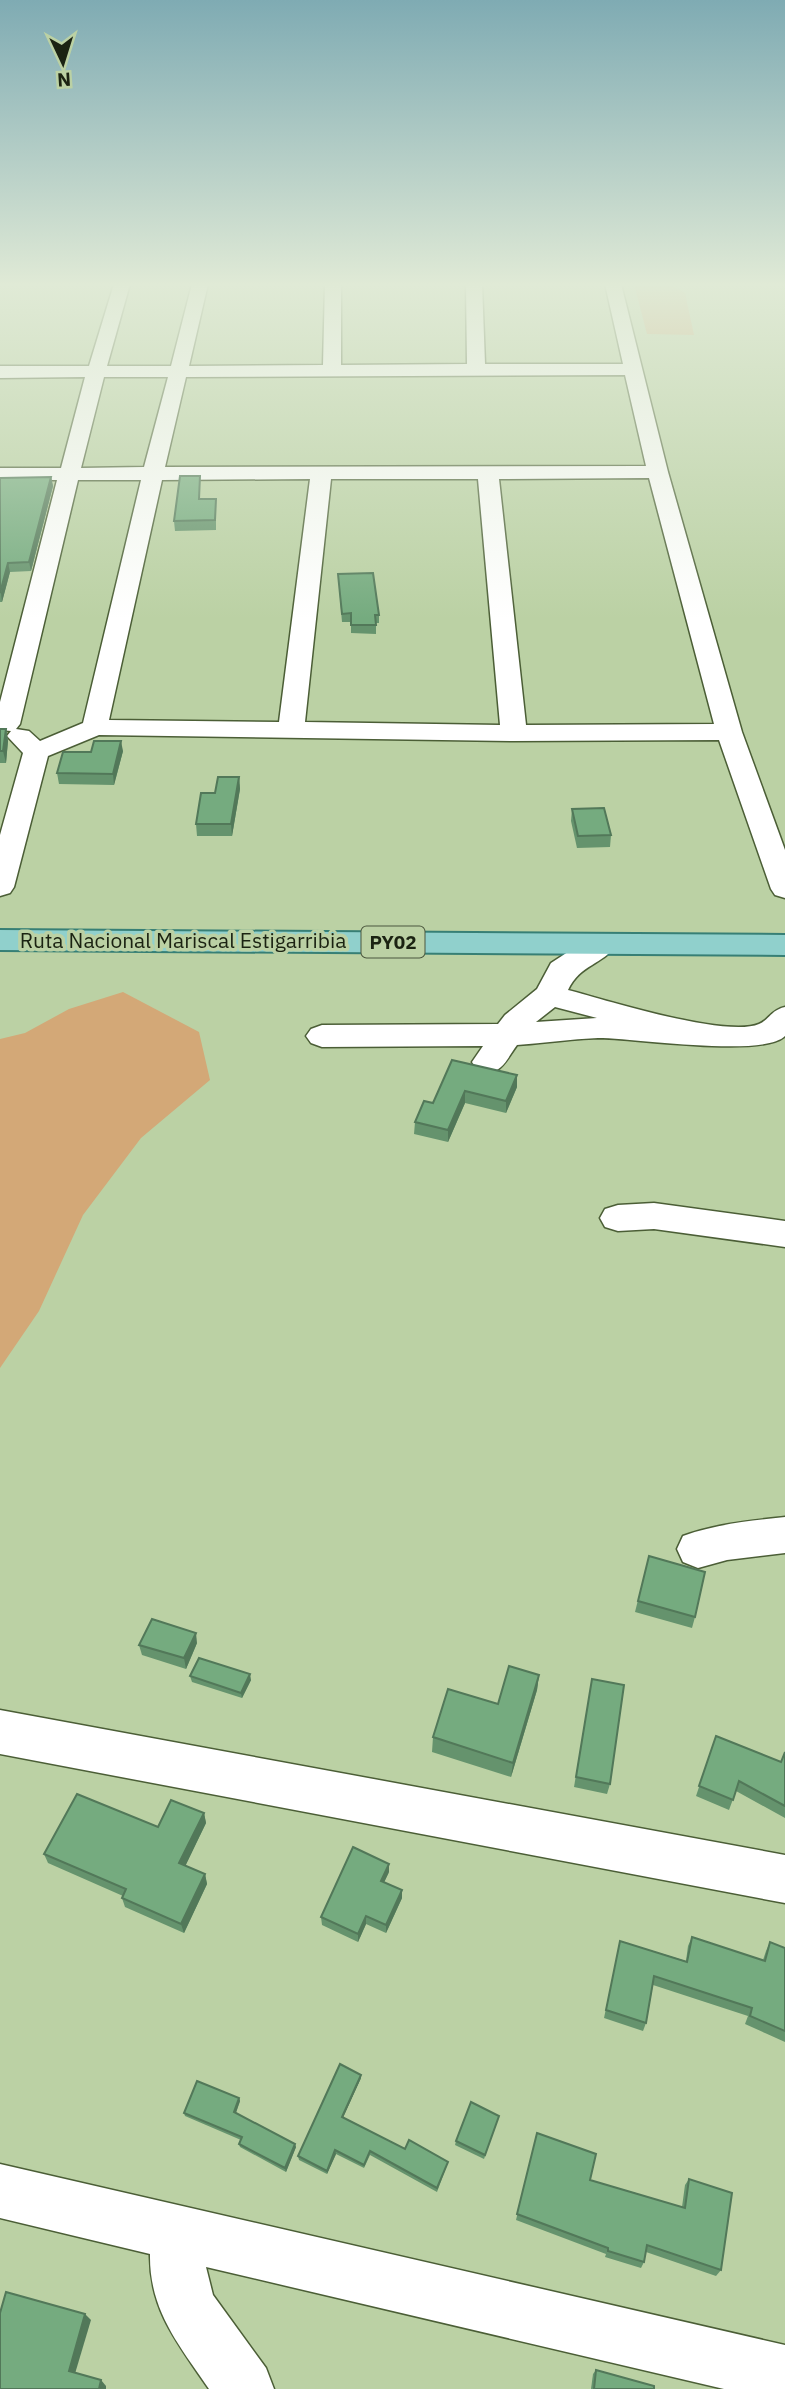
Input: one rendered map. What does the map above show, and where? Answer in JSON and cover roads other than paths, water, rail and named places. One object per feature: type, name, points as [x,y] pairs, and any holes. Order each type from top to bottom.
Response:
[{"type":"main road","name":"Ruta Nacional Mariscal Estigarribia","points":[[0,940],[785,946]]},
{"type":"street","points":[[36,752],[4,724],[90,395]]},
{"type":"street","points":[[95,727],[173,395]]},
{"type":"street","points":[[639,395],[729,732],[785,889]]},
{"type":"street","points":[[0,474],[658,472]]},
{"type":"street","points":[[488,473],[514,733]]},
{"type":"street","points":[[290,729],[321,474]]},
{"type":"street","points":[[36,752],[95,727],[514,733],[729,732]]},
{"type":"street","points":[[0,887],[36,752]]},
{"type":"street","points":[[488,1062],[516,1022],[550,995],[562,970],[602,944]]},
{"type":"street","points":[[550,995],[689,1031]]},
{"type":"street","points":[[322,1036],[506,1035],[598,1028],[689,1031],[731,1037],[768,1034],[785,1017]]},
{"type":"street","points":[[618,1218],[654,1216],[785,1234]]},
{"type":"street","points":[[698,1549],[737,1540],[785,1535]]},
{"type":"street","points":[[0,1732],[785,1879]]},
{"type":"street","points":[[0,2191],[785,2374]]},
{"type":"street","points":[[178,2232],[178,2266],[187,2308],[245,2389]]}]
